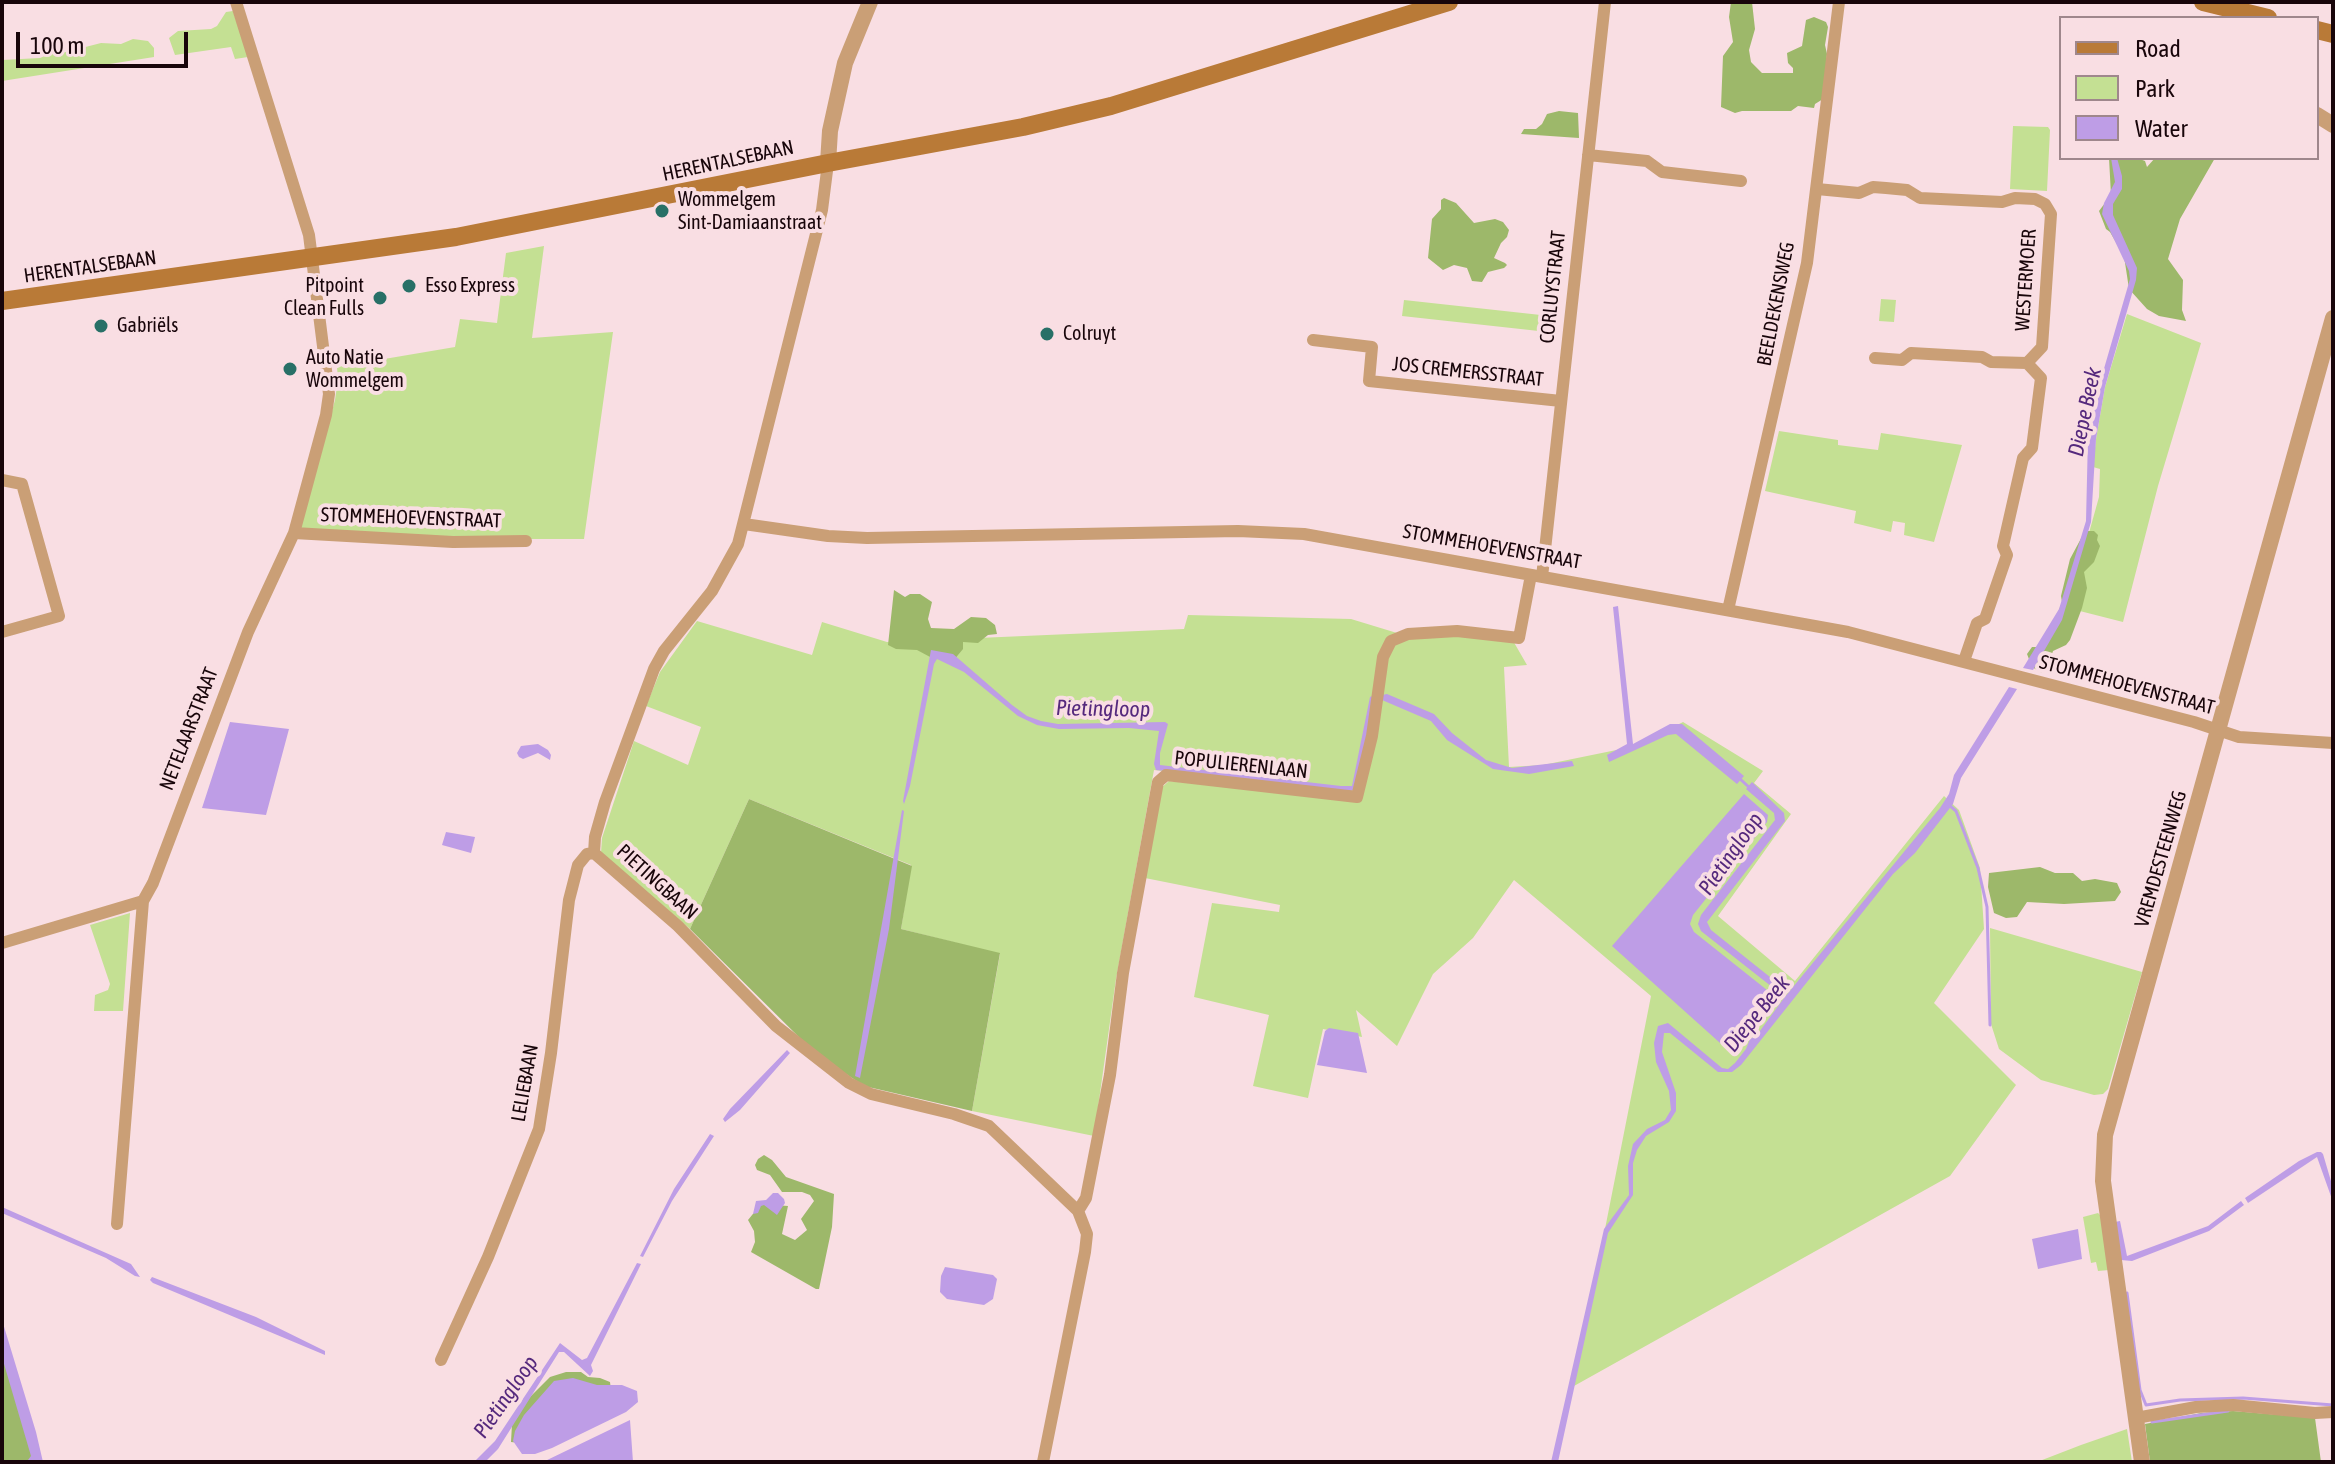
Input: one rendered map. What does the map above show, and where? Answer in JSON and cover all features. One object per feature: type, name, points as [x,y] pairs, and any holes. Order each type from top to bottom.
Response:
[{"type":"main road","name":"HERENTALSEBAAN","points":[[2,301],[456,237],[1071,117],[1449,2]]},
{"type":"main road","points":[[2203,2],[2260,16]]},
{"type":"street","name":"NETELAARSTRAAT","points":[[117,1224],[143,901],[153,883],[248,632],[294,533],[329,394],[309,235],[236,2]]},
{"type":"street","points":[[828,163],[830,129],[845,63],[870,2]]},
{"type":"street","name":"CORLUYSTRAAT","points":[[1537,576],[1561,401],[1605,2]]},
{"type":"street","name":"BEELDEKENSWEG","points":[[1728,610],[1807,263],[1839,2]]},
{"type":"street","points":[[1588,155],[1647,161],[1662,172],[1741,181]]},
{"type":"street","name":"PIETINGBAAN","points":[[828,163],[822,210],[738,544],[720,579],[664,651],[654,669],[605,802],[594,853],[678,926],[776,1026],[849,1083],[871,1094],[954,1114],[989,1126],[1078,1211]]},
{"type":"street","name":"WESTERMOER","points":[[1817,189],[1859,193],[1873,187],[1907,190],[1920,198],[2002,202],[2015,198],[2035,199],[2045,204],[2051,214],[2042,347],[2027,363]]},
{"type":"street","name":"VREMDESTEENWEG","points":[[2142,1462],[2103,1181],[2103,1152],[2112,1105],[2333,318]]},
{"type":"street","name":"JOS CREMERSSTRAAT","points":[[1313,340],[1372,347],[1369,381],[1561,401]]},
{"type":"street","points":[[1875,358],[1902,360],[1911,353],[1982,357],[1991,362],[2027,363],[2041,378],[2032,448],[2023,458],[2003,546],[2007,555],[1985,619],[1977,623],[1964,661]]},
{"type":"street","points":[[2,480],[22,484],[59,616],[2,632]]},
{"type":"street","name":"STOMMEHOEVENSTRAAT","points":[[744,524],[828,536],[867,538],[1269,531],[1338,539],[1848,632],[2239,737],[2333,743]]},
{"type":"street","name":"STOMMEHOEVENSTRAAT","points":[[294,533],[453,542],[526,541]]},
{"type":"street","name":"POPULIERENLAAN","points":[[1078,1211],[1086,1198],[1110,1075],[1123,973],[1158,782],[1166,775],[1357,797],[1383,657],[1391,641],[1398,636],[1457,631],[1519,638],[1537,576]]},
{"type":"street","name":"LELIEBAAN","points":[[441,1360],[488,1257],[539,1129],[569,900],[578,865],[587,854],[594,853]]},
{"type":"street","points":[[2,943],[143,901]]},
{"type":"street","points":[[1043,1462],[1085,1252],[1087,1234],[1078,1211]]},
{"type":"street","points":[[2136,1418],[2196,1407],[2220,1406],[2333,1412]]},
{"type":"green space","points":[[1731,2],[1752,2],[1755,29],[1749,50],[1751,62],[1762,73],[1793,73],[1787,53],[1802,46],[1806,20],[1814,17],[1826,22],[1823,99],[1814,108],[1798,106],[1791,111],[1735,113],[1721,107],[1723,56],[1733,42],[1729,17]]},
{"type":"green space","points":[[233,11],[248,57],[235,59],[231,47],[175,55],[169,38],[178,31],[211,29],[217,26],[226,12]]},
{"type":"green space","points":[[133,39],[148,41],[154,48],[154,57],[2,81],[2,60],[40,58],[101,43],[121,44]]},
{"type":"green space","points":[[1559,111],[1578,113],[1579,138],[1521,134],[1524,129],[1536,129],[1547,114]]},
{"type":"green space","points":[[2013,126],[2048,127],[2050,130],[2047,191],[2010,189]]},
{"type":"green space","points":[[2109,160],[2142,160],[2147,167],[2153,160],[2214,160],[2180,219],[2168,259],[2183,280],[2182,310],[2186,321],[2159,316],[2147,309],[2129,289],[2124,256],[2106,229],[2099,211],[2111,195]]},
{"type":"green space","points":[[1444,198],[1456,203],[1474,223],[1495,219],[1503,222],[1509,230],[1494,258],[1507,265],[1488,272],[1482,282],[1472,281],[1467,268],[1454,265],[1443,270],[1428,258],[1432,219],[1441,209]]},
{"type":"green space","points":[[544,246],[532,338],[613,332],[584,539],[457,539],[300,528],[335,400],[337,367],[455,347],[460,319],[497,323],[506,253]]},
{"type":"green space","points":[[1881,299],[1896,300],[1894,322],[1879,321]]},
{"type":"green space","points":[[1404,300],[1559,317],[1557,333],[1402,316]]},
{"type":"green space","points":[[2127,314],[2201,343],[2158,486],[2123,622],[2068,608],[2099,497],[2100,469],[2093,467],[2096,439],[2105,387]]},
{"type":"green space","points":[[1779,431],[1838,440],[1838,445],[1878,450],[1881,433],[1962,445],[1934,542],[1904,535],[1905,523],[1893,521],[1891,532],[1854,523],[1856,511],[1765,491]]},
{"type":"green space","points":[[2085,531],[2094,531],[2098,535],[2100,546],[2094,562],[2084,572],[2087,588],[2082,608],[2070,640],[2053,651],[2048,667],[2042,673],[2032,667],[2027,654],[2032,647],[2039,647],[2054,623],[2062,602],[2070,559]]},
{"type":"green space","points":[[894,590],[905,597],[920,594],[932,602],[928,619],[931,628],[954,629],[971,617],[986,618],[995,625],[997,634],[988,635],[978,643],[963,642],[963,649],[953,661],[932,658],[917,650],[896,649],[888,645]]},
{"type":"green space","points":[[1188,615],[1351,619],[1397,633],[1386,641],[1354,793],[1154,770],[1116,979],[1094,1136],[972,1111],[1000,954],[901,929],[911,865],[749,799],[690,929],[601,853],[602,838],[634,741],[688,765],[701,727],[646,706],[660,672],[697,621],[812,655],[822,622],[887,642],[1184,629]]},
{"type":"green space","points":[[1445,635],[1512,639],[1527,665],[1504,667],[1509,767],[1543,765],[1636,746],[1683,722],[1763,771],[1754,783],[1791,814],[1718,916],[1795,981],[1944,796],[1959,810],[1980,868],[1984,929],[1934,1003],[2016,1085],[1950,1176],[1574,1386],[1651,996],[1514,880],[1473,938],[1433,974],[1397,1046],[1356,1010],[1362,1037],[1323,1029],[1308,1098],[1253,1086],[1269,1015],[1194,997],[1212,903],[1279,912],[1280,905],[1145,878],[1161,788],[1169,781],[1350,800],[1392,646],[1405,639]]},
{"type":"green space","points":[[749,799],[912,866],[901,929],[1000,953],[972,1111],[864,1086],[815,1053],[690,929]]},
{"type":"green space","points":[[2040,867],[2055,873],[2073,873],[2082,881],[2095,879],[2117,883],[2121,892],[2115,901],[2064,904],[2027,902],[2017,917],[2006,918],[1994,913],[1988,887],[1989,873]]},
{"type":"green space","points":[[130,913],[123,1011],[94,1011],[95,995],[108,990],[110,984],[90,925]]},
{"type":"green space","points":[[1990,928],[2142,972],[2108,1089],[2103,1094],[2094,1095],[2041,1080],[1999,1049],[1991,1024]]},
{"type":"green space","points":[[764,1155],[786,1177],[834,1194],[832,1227],[819,1289],[751,1252],[755,1242],[754,1231],[748,1220],[761,1204],[788,1206],[782,1234],[795,1240],[807,1230],[801,1219],[814,1201],[802,1192],[782,1192],[770,1175],[757,1170],[755,1165]]},
{"type":"green space","points":[[2098,1213],[2102,1217],[2109,1270],[2098,1271],[2096,1262],[2091,1263],[2083,1217]]},
{"type":"green space","points":[[2,1335],[38,1462],[2,1462]]},
{"type":"green space","points":[[581,1372],[588,1377],[610,1382],[611,1390],[520,1443],[511,1442],[512,1424],[527,1400],[550,1377]]},
{"type":"green space","points":[[2233,1411],[2315,1418],[2321,1462],[2150,1462],[2145,1424],[2201,1413]]},
{"type":"green space","points":[[2127,1429],[2132,1462],[2037,1462],[2081,1445]]},
{"type":"water","points":[[2111,160],[2118,160],[2122,176],[2122,189],[2113,204],[2113,215],[2137,268],[2136,280],[2105,387],[2096,439],[2091,522],[2062,620],[2033,670],[2023,668],[2059,609],[2086,521],[2088,436],[2130,279],[2102,214],[2115,182]]},
{"type":"water","points":[[1618,606],[1633,744],[1670,724],[1682,724],[1744,776],[1737,784],[1676,734],[1609,762],[1607,755],[1627,744],[1613,607]]},
{"type":"water","points":[[931,650],[953,654],[1012,705],[1041,721],[1058,724],[1165,722],[1168,724],[1160,765],[1341,786],[1352,786],[1370,697],[1376,694],[1356,788],[1351,791],[1156,770],[1154,764],[1159,731],[1059,729],[1037,725],[1018,716],[964,672],[937,659],[904,804]]},
{"type":"water","points":[[2009,687],[2017,689],[1961,778],[1953,804],[1915,853],[1893,874],[1741,1065],[1732,1072],[1718,1072],[1670,1033],[1664,1033],[1662,1052],[1676,1093],[1676,1111],[1669,1122],[1646,1136],[1637,1150],[1633,1163],[1633,1195],[1608,1233],[1558,1462],[1551,1462],[1604,1229],[1629,1195],[1628,1166],[1633,1144],[1647,1129],[1665,1120],[1671,1110],[1669,1091],[1656,1062],[1654,1043],[1658,1026],[1668,1023],[1722,1068],[1728,1069],[1735,1063],[1750,1039],[1757,1035],[1940,808],[1949,794],[1954,775]]},
{"type":"water","points":[[1387,694],[1434,714],[1486,760],[1512,768],[1572,761],[1574,766],[1529,774],[1493,769],[1447,740],[1431,721],[1382,700],[1382,695]]},
{"type":"water","points":[[230,722],[289,729],[266,815],[202,808]]},
{"type":"water","points":[[538,744],[548,750],[550,760],[538,753],[523,759],[519,757],[517,753],[521,746]]},
{"type":"water","points":[[1752,782],[1784,813],[1785,821],[1707,922],[1711,930],[1785,989],[1781,994],[1701,931],[1698,924],[1701,915],[1775,820],[1774,813],[1746,789]]},
{"type":"water","name":"Diepe Beek","points":[[1744,794],[1768,815],[1767,822],[1693,915],[1690,924],[1694,932],[1772,994],[1773,1000],[1729,1051],[1612,946]]},
{"type":"water","points":[[902,810],[889,929],[860,1078],[855,1076]]},
{"type":"water","points":[[446,832],[475,837],[471,853],[442,845]]},
{"type":"water","points":[[1329,1028],[1358,1033],[1367,1073],[1317,1065],[1325,1031]]},
{"type":"water","points":[[787,1050],[790,1053],[740,1110],[725,1122],[723,1119],[730,1109]]},
{"type":"water","points":[[710,1134],[714,1136],[672,1201],[643,1257],[640,1256],[674,1189]]},
{"type":"water","points":[[2317,1152],[2323,1154],[2333,1188],[2333,1202],[2317,1157],[2248,1203],[2245,1198]]},
{"type":"water","points":[[773,1193],[778,1193],[785,1203],[777,1215],[764,1205],[753,1214],[756,1201],[766,1200]]},
{"type":"water","points":[[2241,1201],[2244,1205],[2209,1231],[2132,1261],[2121,1260],[2115,1222],[2120,1221],[2127,1256],[2208,1226]]},
{"type":"water","points":[[2,1207],[131,1264],[140,1277],[106,1258],[2,1213]]},
{"type":"water","points":[[2078,1229],[2082,1259],[2038,1269],[2032,1239]]},
{"type":"water","points":[[637,1263],[641,1264],[591,1365],[593,1371],[590,1376],[564,1352],[559,1352],[498,1449],[485,1462],[474,1462],[495,1441],[560,1343],[582,1360],[587,1358]]},
{"type":"water","points":[[945,1267],[993,1275],[997,1279],[993,1299],[984,1305],[947,1299],[940,1292]]},
{"type":"water","points":[[152,1277],[256,1317],[325,1351],[325,1355],[153,1283],[150,1280]]},
{"type":"water","points":[[2,1320],[43,1462],[16,1462],[28,1460],[31,1456],[2,1357]]},
{"type":"water","points":[[573,1378],[597,1385],[622,1385],[637,1391],[638,1402],[626,1412],[552,1448],[535,1454],[522,1454],[513,1441],[524,1415],[554,1381]]},
{"type":"water","points":[[630,1420],[633,1462],[543,1462]]},
{"type":"waterway","name":"Pietingloop","points":[[1739,778],[1751,789]]},
{"type":"waterway","points":[[1949,805],[1956,811],[1978,868],[1987,907],[1990,1025]]},
{"type":"waterway","points":[[2127,1293],[2140,1390],[2146,1405],[2180,1400],[2243,1398],[2333,1405]]},
{"type":"waterway","points":[[2152,1422],[2228,1411]]},
{"type":"place","name":"Wommelgem Sint-Damiaanstraat","points":[[662,211]]},
{"type":"place","name":"Esso Express","points":[[409,286]]},
{"type":"place","name":"Pitpoint Clean Fulls","points":[[380,298]]},
{"type":"place","name":"Gabriëls","points":[[101,326]]},
{"type":"place","name":"Colruyt","points":[[1047,334]]},
{"type":"place","name":"Auto Natie Wommelgem","points":[[290,369]]}]
